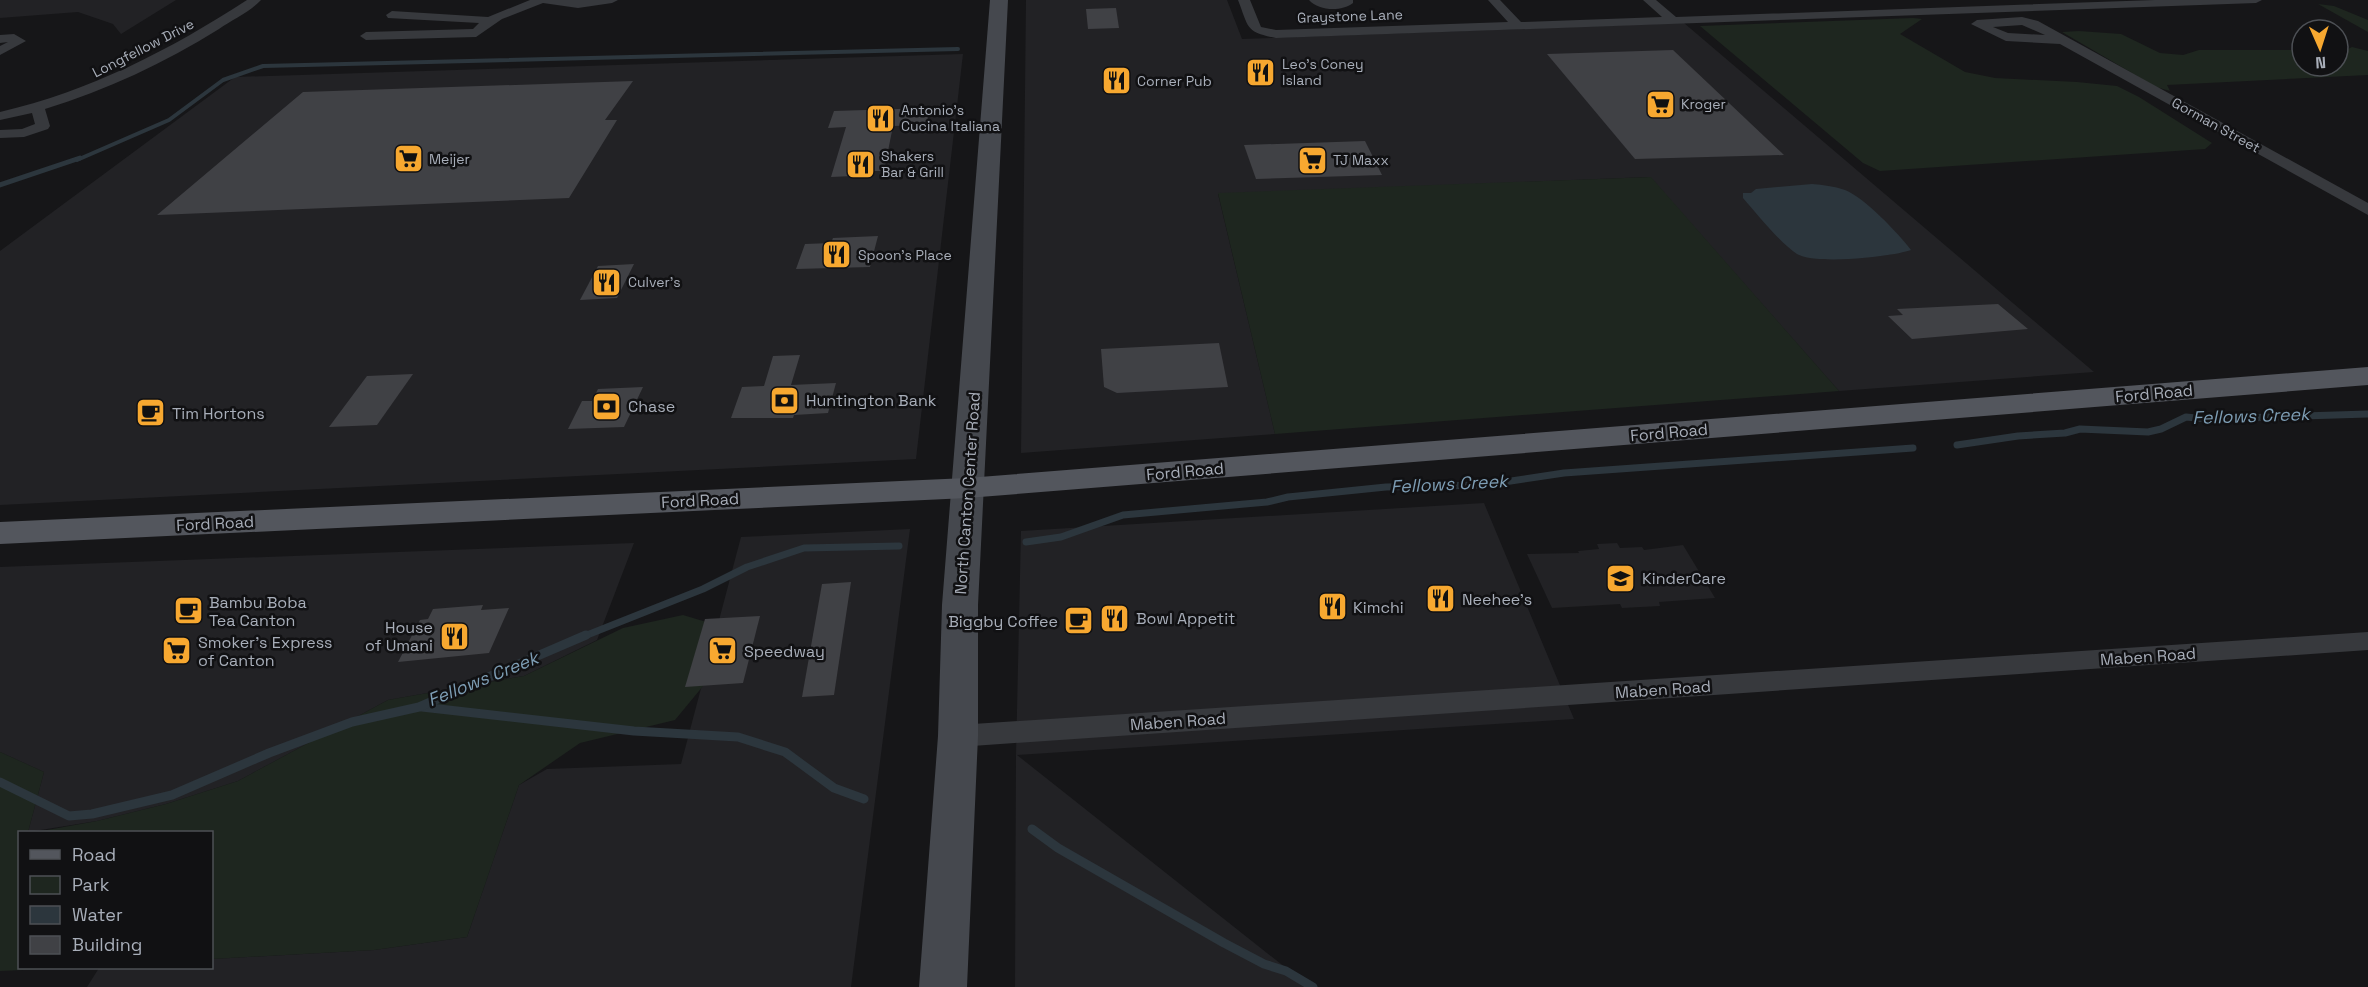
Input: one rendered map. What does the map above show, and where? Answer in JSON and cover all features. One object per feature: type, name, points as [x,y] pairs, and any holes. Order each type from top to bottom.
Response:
[{"type":"main road","name":"North Canton Center Road","points":[[943,987],[958,736],[960,605],[999,0]]},
{"type":"main road","name":"Ford Road","points":[[0,533],[967,488],[2368,376]]},
{"type":"street","name":"Longfellow Drive","points":[[0,116],[38,108],[108,83],[204,34],[255,0]]},
{"type":"street","points":[[409,0],[366,36],[476,33],[490,20],[542,0],[578,4],[612,0]]},
{"type":"street","name":"Graystone Lane","points":[[1244,0],[1258,31],[1276,34],[1849,14],[1996,4],[2019,8],[2256,0]]},
{"type":"street","points":[[1315,0],[1326,5],[1343,4],[1347,3],[1347,0]]},
{"type":"street","points":[[1494,0],[1518,26]]},
{"type":"street","points":[[1649,0],[1674,21]]},
{"type":"street","points":[[1837,0],[1837,4],[1849,14]]},
{"type":"street","points":[[1976,0],[1996,4]]},
{"type":"street","points":[[392,15],[490,20]]},
{"type":"street","name":"Gorman Street","points":[[2063,40],[2006,37],[1977,24],[2022,21],[2034,24],[2063,40],[2368,210]]},
{"type":"street","points":[[0,39],[20,40],[0,51]]},
{"type":"street","points":[[0,134],[24,133],[43,126],[38,108]]},
{"type":"street","name":"Maben Road","points":[[958,736],[2368,641]]},
{"type":"shaded area","points":[[0,0],[176,0],[121,34],[113,24],[78,12],[0,18]]},
{"type":"shaded area","points":[[1026,0],[1227,0],[1242,39],[1684,23],[2094,372],[1839,391],[1650,177],[1218,194],[1275,434],[1021,453]]},
{"type":"shaded area","points":[[963,54],[916,459],[0,505],[0,251],[235,77]]},
{"type":"shaded area","points":[[1484,503],[1574,719],[1017,755],[1310,987],[1015,987],[1016,755],[1021,531]]},
{"type":"shaded area","points":[[910,529],[851,987],[87,987],[98,969],[213,969],[213,959],[374,950],[467,937],[519,785],[547,769],[681,764],[741,537]]},
{"type":"shaded area","points":[[634,543],[597,640],[524,676],[388,700],[238,781],[166,804],[97,821],[34,831],[28,831],[44,772],[0,752],[0,567]]},
{"type":"shaded area","name":"KinderCare","points":[[1617,543],[1620,548],[1642,547],[1644,550],[1683,545],[1715,598],[1659,602],[1660,606],[1622,608],[1620,604],[1552,608],[1527,554],[1579,553],[1578,551],[1599,549],[1597,544]]},
{"type":"green space","points":[[2318,4],[2334,6],[2368,20],[2368,32],[2350,22],[2350,18],[2343,18]]},
{"type":"green space","points":[[1922,19],[1900,34],[1965,72],[1995,78],[2117,86],[2139,97],[2212,143],[2205,149],[1880,171],[1863,163],[1700,26]]},
{"type":"green space","points":[[2062,32],[2121,34],[2160,53],[2183,55],[2199,50],[2290,50],[2290,78],[2308,78],[2167,85],[2170,91],[2156,87]]},
{"type":"green space","points":[[2350,48],[2368,51],[2368,75],[2350,76]]},
{"type":"green space","points":[[1651,177],[1839,391],[1275,434],[1218,193]]},
{"type":"green space","points":[[683,615],[713,624],[713,674],[675,720],[580,743],[519,785],[467,937],[374,950],[213,959],[213,831],[42,831],[97,821],[166,804],[238,781],[388,700],[524,676],[623,628]]},
{"type":"green space","points":[[0,752],[44,772],[28,831],[18,831],[18,969],[46,969],[0,971]]},
{"type":"water","points":[[1812,184],[1845,190],[1862,200],[1911,250],[1853,259],[1806,257],[1797,254],[1783,243],[1743,198],[1743,193],[1751,193],[1756,189]]},
{"type":"building","points":[[1116,8],[1119,28],[1088,29],[1086,9]]},
{"type":"building","name":"Kroger","points":[[1673,50],[1784,155],[1635,159],[1547,54]]},
{"type":"building","name":"Meijer","points":[[633,81],[605,120],[617,120],[569,198],[157,215],[303,92]]},
{"type":"building","points":[[929,108],[927,125],[893,126],[884,171],[874,171],[874,175],[831,177],[846,127],[828,128],[834,111]]},
{"type":"building","name":"TJ Maxx","points":[[1365,141],[1382,175],[1256,179],[1244,145]]},
{"type":"building","name":"Spoon's Place","points":[[878,236],[870,267],[796,269],[805,244],[831,243],[833,238]]},
{"type":"building","name":"Culver's","points":[[634,264],[617,298],[580,300],[598,266]]},
{"type":"building","points":[[1998,304],[2028,329],[1912,339],[1888,316],[1903,315],[1897,309]]},
{"type":"building","points":[[1219,343],[1228,387],[1117,393],[1104,387],[1101,349]]},
{"type":"building","name":"Huntington Bank","points":[[800,355],[791,385],[836,383],[828,413],[794,415],[793,418],[731,418],[742,387],[764,386],[773,356]]},
{"type":"building","points":[[413,374],[377,425],[329,427],[367,376]]},
{"type":"building","name":"Chase","points":[[643,387],[624,427],[568,429],[582,401],[592,401],[598,389]]},
{"type":"building","name":"Speedway","points":[[851,582],[834,695],[802,697],[822,584]]},
{"type":"building","name":"House of Umani","points":[[483,605],[481,610],[509,608],[489,653],[398,662],[420,620],[428,619],[433,609]]},
{"type":"building","name":"Speedway","points":[[760,616],[743,683],[685,687],[705,619]]},
{"type":"waterway","points":[[77,160],[169,120],[223,80],[263,66],[958,49]]},
{"type":"waterway","points":[[0,185],[80,158]]},
{"type":"waterway","name":"Fellows Creek","points":[[1957,445],[2018,436],[2065,433],[2080,429],[2148,432],[2161,429],[2186,417],[2207,419],[2368,414]]},
{"type":"waterway","name":"Fellows Creek","points":[[1026,542],[1061,537],[1123,515],[1267,502],[1288,497],[1386,487],[1484,485],[1564,473],[1913,448]]},
{"type":"waterway","name":"Fellows Creek","points":[[582,637],[703,589],[747,567],[804,548],[899,546]]},
{"type":"waterway","name":"Fellows Creek","points":[[0,782],[69,816],[92,814],[172,795],[269,753],[352,722],[419,707],[586,635]]},
{"type":"waterway","points":[[422,707],[634,731],[738,737],[785,752],[834,788],[864,799]]},
{"type":"waterway","points":[[1032,829],[1058,848],[1224,943],[1264,964],[1286,971],[1313,987]]},
{"type":"place","name":"Leo's Coney Island","points":[[1261,72]]},
{"type":"place","name":"Corner Pub","points":[[1116,81]]},
{"type":"place","name":"Kroger","points":[[1660,104]]},
{"type":"place","name":"Antonio's Cucina Italiana","points":[[880,118]]},
{"type":"place","name":"Meijer","points":[[408,159]]},
{"type":"place","name":"TJ Maxx","points":[[1312,160]]},
{"type":"place","name":"Shakers Bar & Grill","points":[[860,164]]},
{"type":"place","name":"Spoon's Place","points":[[837,255]]},
{"type":"place","name":"Culver's","points":[[607,282]]},
{"type":"place","name":"Huntington Bank","points":[[785,400]]},
{"type":"place","name":"Chase","points":[[607,406]]},
{"type":"place","name":"Tim Hortons","points":[[151,413]]},
{"type":"place","name":"KinderCare","points":[[1621,578]]},
{"type":"place","name":"Neehee's","points":[[1441,599]]},
{"type":"place","name":"Kimchi","points":[[1332,607]]},
{"type":"place","name":"Bambu Boba Tea Canton","points":[[188,611]]},
{"type":"place","name":"Bowl Appetit","points":[[1115,618]]},
{"type":"place","name":"Biggby Coffee","points":[[1079,621]]},
{"type":"place","name":"House of Umani","points":[[454,636]]},
{"type":"place","name":"Smoker's Express of Canton","points":[[177,651]]},
{"type":"place","name":"Speedway","points":[[723,651]]}]
